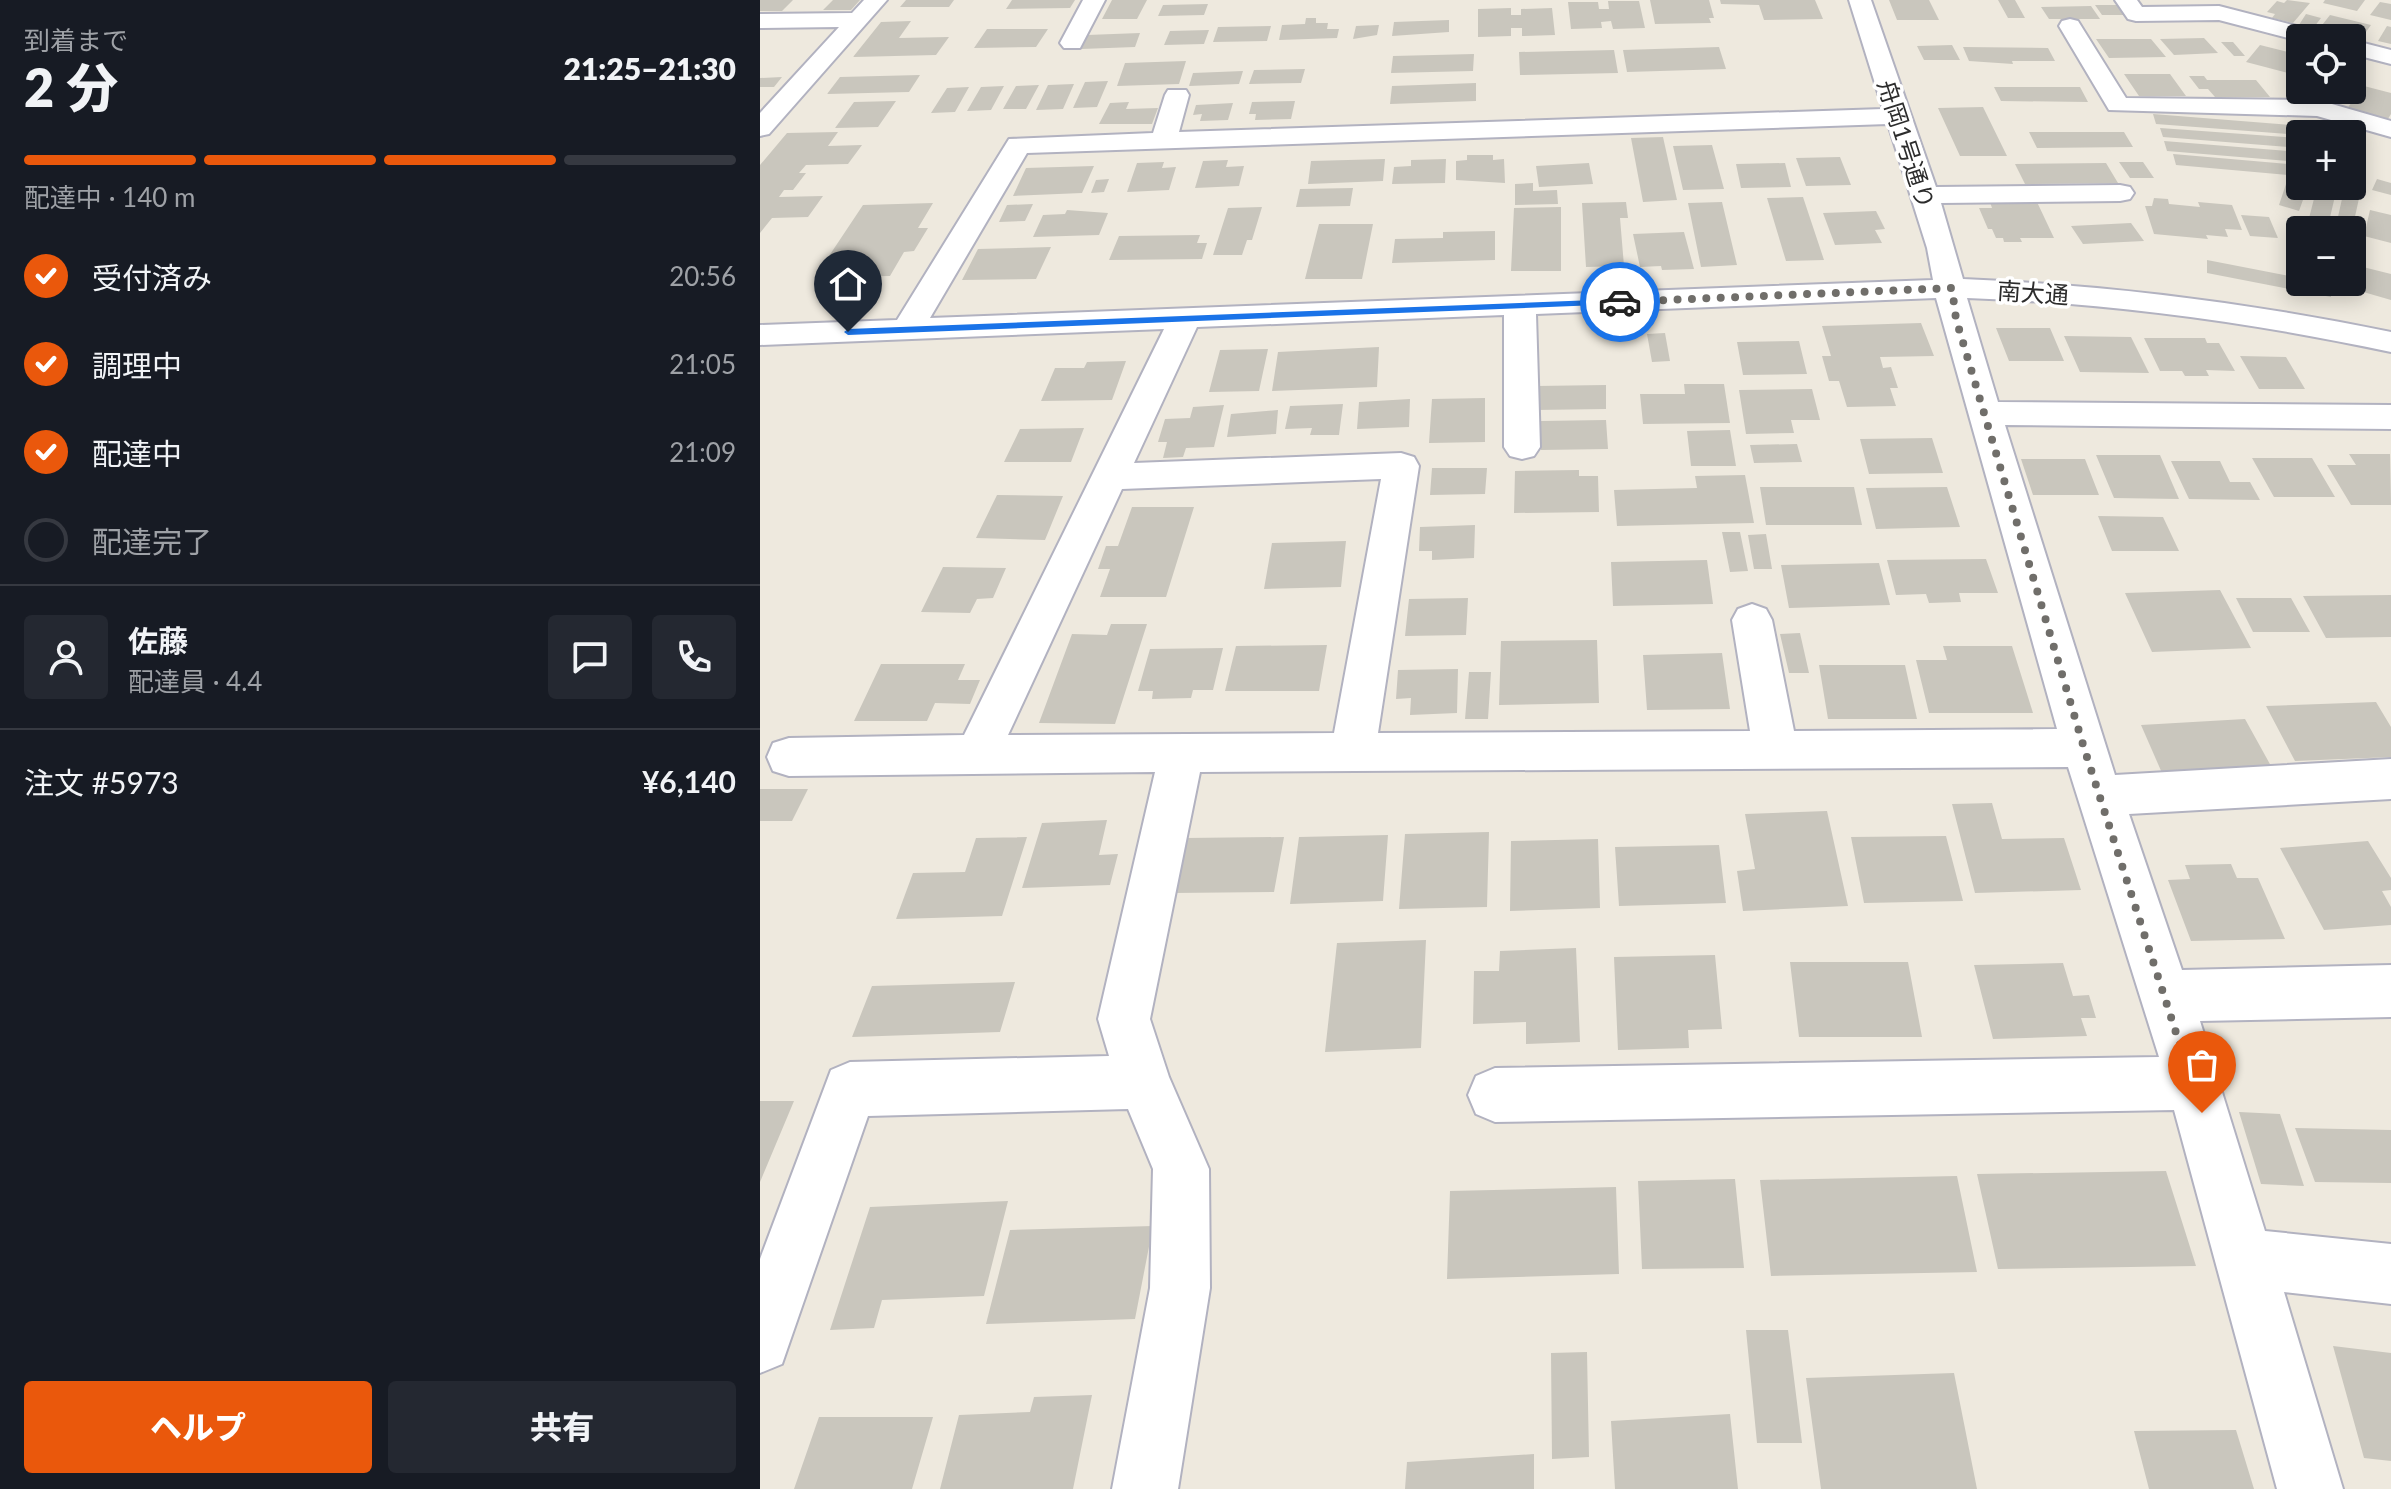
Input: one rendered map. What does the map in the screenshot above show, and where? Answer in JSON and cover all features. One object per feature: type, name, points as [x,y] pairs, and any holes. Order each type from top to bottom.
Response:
[{"type":"street","points":[[760,128],[876,0]]},
{"type":"street","points":[[1072,43],[1094,0]]},
{"type":"street","name":"舟岡1号通り","points":[[1860,0],[1952,288],[1956,319],[2092,772],[2194,1083],[2310,1489]]},
{"type":"street","points":[[2126,0],[2136,14],[2219,13],[2286,30]]},
{"type":"street","points":[[760,21],[858,20]]},
{"type":"street","points":[[2070,26],[2118,105],[2318,108],[2391,129]]},
{"type":"street","points":[[2366,51],[2391,57]]},
{"type":"street","points":[[1164,140],[1177,95]]},
{"type":"street","points":[[907,330],[1018,145],[1897,116]]},
{"type":"street","points":[[1924,195],[2120,193]]},
{"type":"street","name":"南大通","points":[[760,335],[1952,288],[2173,303],[2321,326],[2391,342]]},
{"type":"street","points":[[1520,306],[1522,447]]},
{"type":"street","points":[[977,754],[1185,319]]},
{"type":"street","points":[[1984,413],[2391,417]]},
{"type":"street","points":[[1110,477],[1401,466],[1353,750]]},
{"type":"street","points":[[1752,620],[1775,748]]},
{"type":"street","points":[[789,757],[1775,748],[2092,772],[2391,779]]},
{"type":"street","points":[[1145,1489],[1180,1288],[1181,1169],[1144,1082],[1124,1019],[1182,752]]},
{"type":"street","points":[[2164,996],[2391,991]]},
{"type":"street","points":[[760,1342],[850,1089],[1144,1082]]},
{"type":"street","points":[[1495,1095],[2194,1083]]},
{"type":"street","points":[[2244,1258],[2391,1274]]},
{"type":"building","points":[[760,0],[793,0],[782,11],[760,11]]},
{"type":"building","points":[[833,0],[860,0],[851,10],[823,10]]},
{"type":"building","points":[[906,0],[954,0],[949,7],[900,7]]},
{"type":"building","points":[[1012,0],[1075,0],[1070,8],[1006,9]]},
{"type":"building","points":[[1112,0],[1147,0],[1137,19],[1102,19]]},
{"type":"building","points":[[1650,0],[1709,0],[1714,18],[1709,18],[1711,23],[1655,24]]},
{"type":"building","points":[[1720,0],[1815,0],[1823,19],[1764,20],[1759,5],[1721,4]]},
{"type":"building","points":[[1889,0],[1929,0],[1939,20],[1897,20]]},
{"type":"building","points":[[1998,0],[2015,0],[2025,18],[2008,18]]},
{"type":"building","points":[[2287,0],[2310,3],[2293,23],[2272,18],[2275,14],[2267,12],[2277,1],[2284,3]]},
{"type":"building","points":[[2325,0],[2365,0],[2357,11],[2323,3]]},
{"type":"building","points":[[1608,1],[1639,1],[1645,28],[1613,29],[1611,21],[1601,22],[1602,28],[1571,29],[1568,2],[1598,2],[1599,9],[1609,9]]},
{"type":"building","points":[[2380,2],[2391,4],[2391,20],[2370,15]]},
{"type":"building","points":[[1208,4],[1204,15],[1158,16],[1163,5]]},
{"type":"building","points":[[2095,5],[2117,5],[2124,15],[2102,15]]},
{"type":"building","points":[[2091,6],[2100,19],[2049,19],[2041,7]]},
{"type":"building","points":[[1511,8],[1511,15],[1521,15],[1521,9],[1552,8],[1555,35],[1522,36],[1522,28],[1511,28],[1511,36],[1478,37],[1478,9]]},
{"type":"building","points":[[2306,14],[2321,18],[2316,24],[2300,24]]},
{"type":"building","points":[[2330,15],[2371,25],[2366,32],[2366,24],[2323,24]]},
{"type":"building","points":[[1306,18],[1316,18],[1316,23],[1328,23],[1327,29],[1339,29],[1337,38],[1279,40],[1282,25],[1305,24]]},
{"type":"building","points":[[1449,20],[1449,32],[1392,36],[1394,22]]},
{"type":"building","points":[[911,21],[899,38],[949,37],[936,55],[853,57],[881,22]]},
{"type":"building","points":[[1379,25],[1377,35],[1353,39],[1356,26]]},
{"type":"building","points":[[1271,26],[1267,41],[1213,42],[1218,27]]},
{"type":"building","points":[[2387,26],[2391,27],[2391,44],[2378,41]]},
{"type":"building","points":[[987,29],[1048,29],[1036,47],[974,48]]},
{"type":"building","points":[[1209,30],[1204,44],[1164,45],[1170,31]]},
{"type":"building","points":[[1140,33],[1135,47],[1081,49],[1087,35]]},
{"type":"building","points":[[2204,38],[2218,53],[2174,55],[2160,39]]},
{"type":"building","points":[[2096,39],[2151,39],[2166,57],[2109,58]]},
{"type":"building","points":[[2221,42],[2233,42],[2245,56],[2234,56]]},
{"type":"building","points":[[1952,45],[1960,60],[1924,60],[1917,46]]},
{"type":"building","points":[[2260,45],[2286,52],[2286,72],[2246,62]]},
{"type":"building","points":[[1719,47],[1726,69],[1627,72],[1623,50]]},
{"type":"building","points":[[1963,47],[2048,48],[2055,61],[2012,61],[2013,64],[1969,61]]},
{"type":"building","points":[[1614,50],[1618,73],[1520,75],[1519,52]]},
{"type":"building","points":[[1474,54],[1473,71],[1391,73],[1393,56]]},
{"type":"building","points":[[1186,61],[1179,84],[1117,86],[1125,63]]},
{"type":"building","points":[[1305,69],[1301,83],[1249,84],[1254,70]]},
{"type":"building","points":[[1243,71],[1239,84],[1189,86],[1193,73]]},
{"type":"building","points":[[2124,74],[2170,74],[2186,96],[2139,96]]},
{"type":"building","points":[[920,75],[909,92],[827,94],[840,77]]},
{"type":"building","points":[[2189,76],[2204,76],[2207,80],[2256,80],[2270,97],[2215,97],[2208,89],[2199,89]]},
{"type":"building","points":[[782,77],[774,87],[760,87],[760,78]]},
{"type":"building","points":[[1108,81],[1097,107],[1073,108],[1085,82]]},
{"type":"building","points":[[1476,83],[1476,101],[1390,104],[1392,86]]},
{"type":"building","points":[[1074,84],[1063,109],[1036,110],[1048,85]]},
{"type":"building","points":[[1039,85],[1026,109],[1003,109],[1016,86]]},
{"type":"building","points":[[1004,86],[991,110],[967,111],[981,87]]},
{"type":"building","points":[[969,87],[955,112],[931,113],[947,88]]},
{"type":"building","points":[[1994,87],[2080,87],[2088,102],[2001,101]]},
{"type":"building","points":[[2366,87],[2391,93],[2391,114],[2386,122],[2346,110],[2350,104],[2366,104]]},
{"type":"building","points":[[896,101],[878,127],[835,128],[854,102]]},
{"type":"building","points":[[1295,101],[1291,119],[1255,120],[1256,114],[1249,114],[1252,102]]},
{"type":"building","points":[[1129,102],[1126,109],[1158,108],[1152,124],[1099,124],[1110,103]]},
{"type":"building","points":[[1233,103],[1228,120],[1200,121],[1202,114],[1193,115],[1196,105]]},
{"type":"building","points":[[1983,107],[2007,156],[1960,156],[1938,108]]},
{"type":"building","points":[[2153,114],[2286,124],[2286,134],[2156,124]]},
{"type":"building","points":[[2160,128],[2286,137],[2286,147],[2163,137]]},
{"type":"building","points":[[838,132],[828,146],[862,145],[848,164],[806,165],[799,173],[806,173],[793,190],[784,190],[779,197],[823,196],[808,217],[772,218],[760,233],[760,165],[787,133]]},
{"type":"building","points":[[2029,132],[2124,132],[2133,147],[2037,148]]},
{"type":"building","points":[[1663,137],[1677,200],[1643,202],[1631,138]]},
{"type":"building","points":[[2164,141],[2286,151],[2286,161],[2167,151]]},
{"type":"building","points":[[1712,145],[1724,189],[1683,190],[1673,146]]},
{"type":"building","points":[[2173,154],[2286,164],[2286,175],[2176,165]]},
{"type":"building","points":[[1467,155],[1493,155],[1493,160],[1504,159],[1505,183],[1456,180],[1456,161],[1467,160]]},
{"type":"building","points":[[1840,157],[1851,185],[1806,186],[1796,158]]},
{"type":"building","points":[[1385,159],[1383,181],[1308,184],[1311,161]]},
{"type":"building","points":[[1446,159],[1445,183],[1392,184],[1394,167],[1411,166],[1411,160]]},
{"type":"building","points":[[1228,160],[1226,167],[1244,166],[1239,186],[1195,188],[1203,161]]},
{"type":"building","points":[[1164,162],[1162,168],[1176,167],[1169,190],[1127,192],[1137,163]]},
{"type":"building","points":[[2119,162],[2143,162],[2154,178],[2130,178]]},
{"type":"building","points":[[1589,163],[1593,184],[1539,187],[1536,166]]},
{"type":"building","points":[[1785,163],[1791,187],[1741,188],[1736,164]]},
{"type":"building","points":[[2106,163],[2118,183],[2025,184],[2015,164]]},
{"type":"building","points":[[1094,166],[1082,193],[1013,196],[1026,168]]},
{"type":"building","points":[[1109,179],[1104,192],[1091,193],[1096,180]]},
{"type":"building","points":[[2377,179],[2391,183],[2391,195],[2372,190]]},
{"type":"building","points":[[1533,183],[1533,191],[1557,190],[1558,204],[1515,205],[1515,184]]},
{"type":"building","points":[[2286,184],[2286,200],[2303,200],[2299,211],[2279,205]]},
{"type":"building","points":[[1353,188],[1350,206],[1296,207],[1300,189]]},
{"type":"building","points":[[1803,197],[1824,260],[1786,261],[1767,198]]},
{"type":"building","points":[[2154,198],[2168,199],[2169,204],[2200,207],[2198,202],[2232,205],[2242,230],[2225,229],[2228,237],[2206,235],[2208,239],[2154,234],[2145,206],[2152,206]]},
{"type":"building","points":[[2314,200],[2334,200],[2330,216],[2310,216]]},
{"type":"building","points":[[2342,200],[2359,200],[2355,216],[2338,216]]},
{"type":"building","points":[[1626,202],[1628,218],[1620,218],[1624,266],[1586,267],[1582,203]]},
{"type":"building","points":[[1722,202],[1737,265],[1701,267],[1688,203]]},
{"type":"building","points":[[1990,202],[2037,202],[2054,238],[2020,238],[2022,242],[2004,242],[2003,238],[1996,238],[1992,229],[1988,229],[1979,208],[1992,208]]},
{"type":"building","points":[[933,203],[918,228],[928,228],[914,251],[904,252],[890,276],[815,277],[863,205]]},
{"type":"building","points":[[1033,204],[1025,221],[999,222],[1007,205]]},
{"type":"building","points":[[1262,207],[1252,240],[1247,240],[1242,255],[1213,255],[1228,208]]},
{"type":"building","points":[[1561,207],[1561,271],[1511,271],[1514,208]]},
{"type":"building","points":[[1067,210],[1108,213],[1099,235],[1033,237],[1043,215],[1065,214]]},
{"type":"building","points":[[2370,210],[2391,215],[2391,243],[2366,237]]},
{"type":"building","points":[[1876,211],[1885,229],[1875,230],[1882,243],[1835,245],[1823,213]]},
{"type":"building","points":[[2241,215],[2269,217],[2278,238],[2250,236]]},
{"type":"building","points":[[2131,223],[2144,241],[2083,244],[2071,226]]},
{"type":"building","points":[[1319,224],[1373,224],[1362,279],[1305,279]]},
{"type":"building","points":[[1495,231],[1495,260],[1392,263],[1395,239],[1443,238],[1443,232]]},
{"type":"building","points":[[1684,232],[1694,269],[1640,267],[1633,234]]},
{"type":"building","points":[[1200,235],[1197,243],[1207,243],[1202,259],[1109,260],[1119,236]]},
{"type":"building","points":[[1051,247],[1036,279],[962,280],[978,249]]},
{"type":"building","points":[[2207,260],[2286,275],[2286,288],[2207,273]]},
{"type":"building","points":[[2366,268],[2391,274],[2391,300],[2366,293]]},
{"type":"building","points":[[1921,323],[1934,356],[1880,357],[1883,368],[1891,367],[1898,388],[1890,388],[1896,406],[1847,407],[1839,381],[1829,381],[1822,356],[1831,356],[1822,326]]},
{"type":"building","points":[[1996,328],[2050,328],[2064,361],[2009,361]]},
{"type":"building","points":[[1665,333],[1670,361],[1652,362],[1647,334]]},
{"type":"building","points":[[2064,336],[2131,337],[2149,373],[2080,372]]},
{"type":"building","points":[[2144,338],[2205,338],[2207,343],[2219,343],[2235,371],[2206,370],[2209,376],[2185,376],[2182,371],[2160,371]]},
{"type":"building","points":[[1799,341],[1807,374],[1743,375],[1737,342]]},
{"type":"building","points":[[1379,347],[1377,387],[1272,391],[1278,352]]},
{"type":"building","points":[[1268,349],[1259,391],[1209,392],[1220,350]]},
{"type":"building","points":[[2240,356],[2286,357],[2305,389],[2259,389]]},
{"type":"building","points":[[1126,361],[1112,400],[1041,401],[1055,368],[1084,368],[1087,362]]},
{"type":"building","points":[[1684,384],[1724,384],[1730,423],[1643,424],[1640,394],[1685,394]]},
{"type":"building","points":[[1606,385],[1606,409],[1535,410],[1536,386]]},
{"type":"building","points":[[1812,389],[1820,420],[1791,420],[1794,433],[1746,434],[1739,390]]},
{"type":"building","points":[[1485,398],[1485,442],[1429,443],[1432,399]]},
{"type":"building","points":[[1410,399],[1409,427],[1357,429],[1359,402]]},
{"type":"building","points":[[1343,404],[1339,435],[1310,435],[1312,428],[1285,429],[1290,406]]},
{"type":"building","points":[[1224,405],[1214,447],[1186,448],[1183,457],[1163,458],[1167,442],[1158,442],[1165,419],[1190,418],[1193,407]]},
{"type":"building","points":[[1278,410],[1276,434],[1227,437],[1231,414]]},
{"type":"building","points":[[1606,420],[1608,449],[1541,450],[1541,421]]},
{"type":"building","points":[[1084,428],[1071,462],[1004,462],[1020,429]]},
{"type":"building","points":[[1730,430],[1736,466],[1691,466],[1687,431]]},
{"type":"building","points":[[1932,438],[1943,473],[1869,474],[1860,439]]},
{"type":"building","points":[[1797,444],[1802,462],[1754,463],[1750,445]]},
{"type":"building","points":[[2349,454],[2390,454],[2391,505],[2351,505],[2327,465],[2356,465]]},
{"type":"building","points":[[2096,455],[2160,455],[2179,499],[2114,498]]},
{"type":"building","points":[[2252,458],[2312,458],[2335,497],[2274,497]]},
{"type":"building","points":[[2021,459],[2085,459],[2099,495],[2033,495]]},
{"type":"building","points":[[2171,461],[2220,461],[2230,482],[2250,482],[2260,500],[2189,499]]},
{"type":"building","points":[[1432,468],[1487,468],[1485,494],[1430,495]]},
{"type":"building","points":[[1579,470],[1579,476],[1598,476],[1599,512],[1514,513],[1515,471]]},
{"type":"building","points":[[1745,475],[1754,523],[1617,526],[1614,490],[1697,488],[1695,476]]},
{"type":"building","points":[[1760,487],[1854,487],[1862,525],[1766,525]]},
{"type":"building","points":[[1947,487],[1960,527],[1876,529],[1866,488]]},
{"type":"building","points":[[997,495],[1063,496],[1045,540],[976,538]]},
{"type":"building","points":[[1132,507],[1194,507],[1166,597],[1100,597],[1110,569],[1098,569],[1106,546],[1118,546]]},
{"type":"building","points":[[2098,516],[2163,517],[2179,551],[2112,551]]},
{"type":"building","points":[[1475,525],[1474,558],[1432,560],[1432,551],[1419,551],[1420,527]]},
{"type":"building","points":[[1722,532],[1740,532],[1748,571],[1730,572]]},
{"type":"building","points":[[1766,534],[1772,569],[1754,569],[1748,535]]},
{"type":"building","points":[[1346,541],[1341,587],[1264,589],[1272,543]]},
{"type":"building","points":[[1986,559],[1998,593],[1959,593],[1961,602],[1929,603],[1926,594],[1896,595],[1887,560]]},
{"type":"building","points":[[1707,560],[1713,604],[1613,606],[1611,562]]},
{"type":"building","points":[[1879,563],[1890,605],[1789,608],[1781,565]]},
{"type":"building","points":[[943,567],[1006,568],[993,598],[977,599],[970,613],[921,612]]},
{"type":"building","points":[[2220,590],[2251,648],[2152,652],[2125,593]]},
{"type":"building","points":[[2391,595],[2391,637],[2326,638],[2303,596]]},
{"type":"building","points":[[1468,598],[1466,635],[1405,636],[1409,599]]},
{"type":"building","points":[[2236,598],[2291,598],[2310,632],[2253,632]]},
{"type":"building","points":[[1111,624],[1147,624],[1115,724],[1039,723],[1072,634],[1107,635]]},
{"type":"building","points":[[1800,633],[1809,673],[1789,673],[1780,634]]},
{"type":"building","points":[[1597,640],[1599,703],[1499,705],[1501,641]]},
{"type":"building","points":[[1327,645],[1319,691],[1225,691],[1236,646]]},
{"type":"building","points":[[1943,646],[2012,646],[2033,713],[1929,713],[1916,660],[1947,660]]},
{"type":"building","points":[[1223,648],[1213,690],[1193,690],[1191,698],[1152,699],[1153,691],[1138,691],[1150,649]]},
{"type":"building","points":[[1722,653],[1730,709],[1647,710],[1643,655]]},
{"type":"building","points":[[881,664],[965,664],[958,680],[980,680],[970,704],[935,703],[927,721],[854,721]]},
{"type":"building","points":[[1819,665],[1905,665],[1917,719],[1828,719]]},
{"type":"building","points":[[1458,669],[1457,713],[1410,715],[1411,698],[1396,699],[1398,670]]},
{"type":"building","points":[[1469,672],[1491,672],[1488,719],[1465,719]]},
{"type":"building","points":[[2376,702],[2391,727],[2391,757],[2295,761],[2266,706]]},
{"type":"building","points":[[2245,719],[2271,766],[2162,773],[2141,725]]},
{"type":"building","points":[[760,789],[808,789],[792,821],[760,821]]},
{"type":"building","points":[[1992,803],[2002,839],[2064,838],[2081,890],[1975,893],[1952,804]]},
{"type":"building","points":[[1827,811],[1848,906],[1743,911],[1737,871],[1755,869],[1745,814]]},
{"type":"building","points":[[1107,820],[1099,855],[1118,854],[1110,885],[1022,888],[1042,823]]},
{"type":"building","points":[[1489,832],[1487,907],[1399,909],[1405,834]]},
{"type":"building","points":[[1388,835],[1383,901],[1290,904],[1299,837]]},
{"type":"building","points":[[1946,836],[1963,901],[1864,903],[1851,837]]},
{"type":"building","points":[[1027,837],[1002,916],[896,919],[913,873],[965,872],[976,838]]},
{"type":"building","points":[[1284,837],[1274,892],[1173,893],[1186,838]]},
{"type":"building","points":[[1598,839],[1600,908],[1510,911],[1511,841]]},
{"type":"building","points":[[2368,841],[2391,878],[2391,890],[2382,891],[2391,907],[2391,925],[2324,930],[2280,848]]},
{"type":"building","points":[[1719,845],[1726,903],[1619,906],[1615,847]]},
{"type":"building","points":[[2231,864],[2237,878],[2258,878],[2285,939],[2191,941],[2168,880],[2190,879],[2185,865]]},
{"type":"building","points":[[1426,940],[1421,1048],[1325,1052],[1337,943]]},
{"type":"building","points":[[1576,948],[1580,1042],[1526,1044],[1526,1022],[1473,1024],[1474,971],[1499,971],[1500,951]]},
{"type":"building","points":[[1715,955],[1722,1029],[1688,1030],[1689,1048],[1618,1050],[1614,957]]},
{"type":"building","points":[[1790,962],[1908,962],[1922,1037],[1799,1037]]},
{"type":"building","points":[[2063,963],[2073,996],[2089,995],[2096,1018],[2081,1018],[2087,1036],[1993,1039],[1974,965]]},
{"type":"building","points":[[1015,982],[1000,1032],[852,1037],[872,986]]},
{"type":"building","points":[[760,1101],[794,1101],[760,1182]]},
{"type":"building","points":[[2239,1112],[2280,1114],[2304,1186],[2261,1184]]},
{"type":"building","points":[[2295,1128],[2391,1130],[2391,1183],[2315,1182]]},
{"type":"building","points":[[2166,1171],[2196,1266],[1998,1269],[1977,1174]]},
{"type":"building","points":[[1957,1176],[1977,1272],[1771,1276],[1760,1180]]},
{"type":"building","points":[[1735,1179],[1744,1268],[1642,1269],[1638,1181]]},
{"type":"building","points":[[1616,1187],[1619,1274],[1447,1279],[1450,1191]]},
{"type":"building","points":[[1008,1201],[984,1296],[882,1300],[874,1328],[830,1330],[870,1207]]},
{"type":"building","points":[[1153,1226],[1135,1319],[986,1324],[1010,1230]]},
{"type":"building","points":[[1746,1330],[1788,1330],[1802,1443],[1757,1443]]},
{"type":"building","points":[[2333,1346],[2391,1353],[2391,1461],[2364,1458]]},
{"type":"building","points":[[1587,1352],[1589,1457],[1552,1459],[1551,1353]]},
{"type":"building","points":[[1954,1373],[1977,1489],[1821,1489],[1806,1378]]},
{"type":"building","points":[[1092,1395],[1073,1489],[940,1489],[959,1415],[1030,1412],[1034,1397]]},
{"type":"building","points":[[1730,1414],[1738,1489],[1615,1489],[1611,1421]]},
{"type":"building","points":[[819,1417],[933,1417],[912,1489],[794,1489]]},
{"type":"building","points":[[2236,1430],[2254,1489],[2149,1489],[2134,1431]]},
{"type":"building","points":[[1534,1454],[1534,1489],[1405,1489],[1407,1462]]},
{"type":"way so far","points":[[1620,302],[1952,288],[1956,319],[2084,748],[2202,1113]]},
{"type":"route","points":[[848,332],[1620,302]]}]
